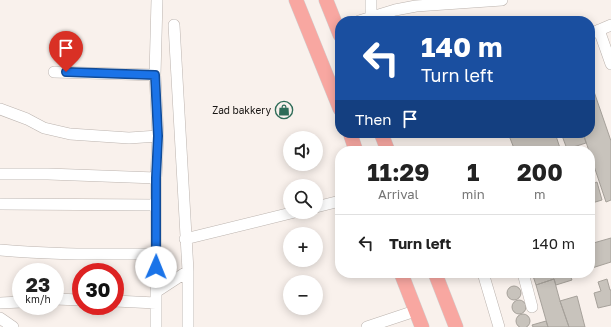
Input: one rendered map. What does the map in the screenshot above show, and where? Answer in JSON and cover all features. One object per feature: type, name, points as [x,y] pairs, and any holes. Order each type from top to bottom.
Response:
[{"type":"main road","points":[[296,0],[335,97]]},
{"type":"main road","points":[[326,0],[335,20]]},
{"type":"main road","points":[[403,278],[422,327]]},
{"type":"main road","points":[[437,278],[456,327]]},
{"type":"street","points":[[156,327],[156,178],[158,136],[155,75],[157,0]]},
{"type":"street","points":[[371,0],[371,16]]},
{"type":"street","points":[[377,16],[395,10],[437,2],[502,0]]},
{"type":"street","points":[[174,25],[188,271],[188,327]]},
{"type":"street","points":[[595,32],[611,25]]},
{"type":"street","points":[[595,34],[611,64]]},
{"type":"street","points":[[54,72],[155,75]]},
{"type":"street","points":[[0,109],[28,118],[44,128],[70,134],[129,138],[158,136]]},
{"type":"street","points":[[0,174],[48,174],[156,178]]},
{"type":"street","points":[[323,205],[335,202]]},
{"type":"street","points":[[0,204],[156,205]]},
{"type":"street","points":[[186,239],[283,215]]},
{"type":"street","points":[[0,250],[91,254],[156,254]]},
{"type":"street","points":[[124,300],[156,298],[188,271]]},
{"type":"street","points":[[484,278],[499,327]]},
{"type":"street","points":[[524,278],[532,307]]},
{"type":"street","points":[[0,303],[12,302]]},
{"type":"street","points":[[367,327],[415,311]]},
{"type":"street","points":[[0,318],[13,327]]},
{"type":"building","points":[[595,95],[611,141],[611,200],[606,202],[595,169],[595,146],[587,146],[585,138],[595,138]]},
{"type":"building","points":[[510,138],[557,138],[559,146],[513,146]]},
{"type":"building","points":[[563,138],[584,138],[586,143],[576,146],[566,146]]},
{"type":"building","points":[[597,182],[602,200],[595,202],[595,183]]},
{"type":"building","points":[[611,238],[611,262],[595,267],[595,243]]},
{"type":"building","points":[[534,278],[571,278],[572,280],[556,285],[554,279],[536,285]]},
{"type":"building","points":[[554,279],[569,327],[548,327],[536,285]]},
{"type":"building","points":[[607,279],[611,290],[611,305],[598,308],[594,293],[601,291],[598,282]]},
{"type":"building","points":[[514,286],[519,288],[521,293],[519,298],[514,300],[509,298],[507,293],[509,288]]},
{"type":"building","points":[[577,296],[585,327],[569,327],[560,301]]},
{"type":"building","points":[[519,300],[524,302],[526,307],[524,312],[519,314],[514,312],[512,307],[514,302]]},
{"type":"building","points":[[523,314],[528,316],[530,321],[528,326],[523,328],[518,326],[516,321],[518,316]]},
{"type":"building","points":[[546,321],[548,327],[533,327],[532,325]]},
{"type":"place","name":"Zad bakkery","points":[[284,110]]},
{"type":"route","points":[[66,72],[155,75],[158,136],[156,178],[156,267]]}]
